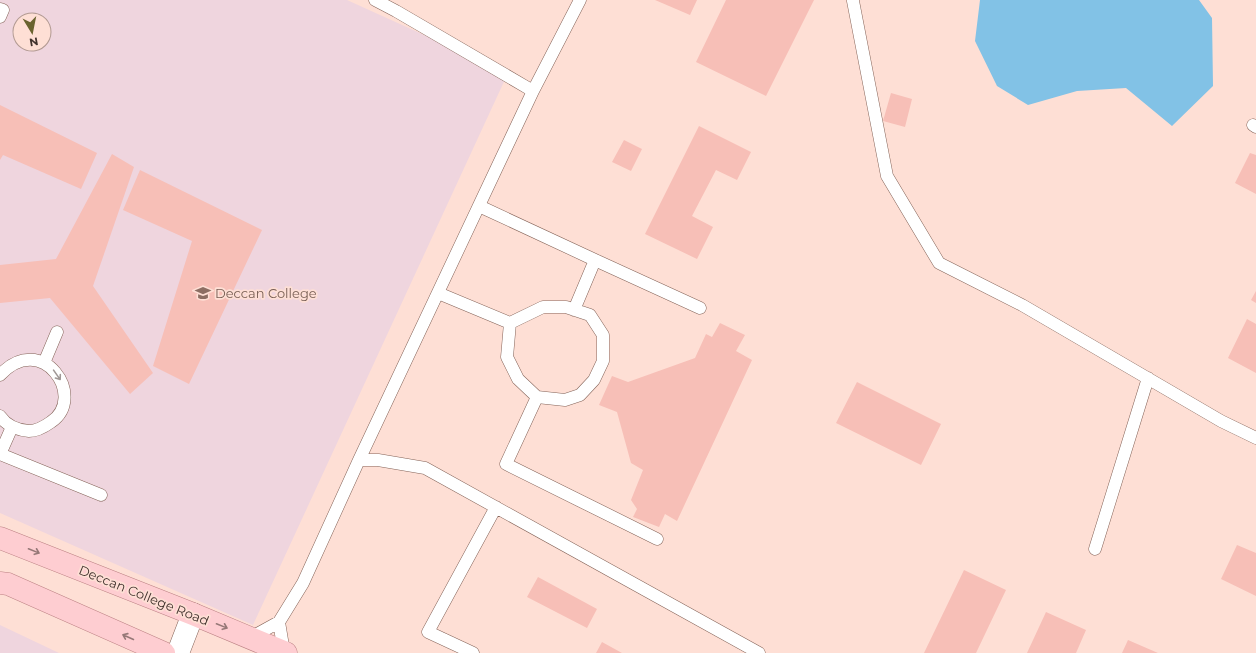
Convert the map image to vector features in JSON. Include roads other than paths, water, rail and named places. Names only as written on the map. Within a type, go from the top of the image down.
[{"type":"main road","name":"Deccan College Road","points":[[0,538],[193,614],[246,645],[285,653]]},
{"type":"main road","points":[[3,582],[164,653]]},
{"type":"street","points":[[178,653],[193,614]]},
{"type":"lane","points":[[375,0],[399,5],[533,91]]},
{"type":"lane","points":[[246,645],[279,622],[304,583],[359,460],[533,91],[580,0]]},
{"type":"lane","points":[[853,1],[887,176],[939,263],[1022,305],[1221,421],[1256,438]]},
{"type":"lane","points":[[0,9],[3,10],[0,16]]},
{"type":"lane","points":[[479,206],[700,308]]},
{"type":"lane","points":[[574,310],[595,260]]},
{"type":"lane","points":[[438,293],[510,324]]},
{"type":"lane","points":[[543,307],[566,307],[590,315],[603,335],[603,361],[594,380],[580,395],[565,400],[537,397],[518,379],[507,357],[510,324],[543,307]]},
{"type":"lane","points":[[44,363],[57,332]]},
{"type":"lane","points":[[0,375],[8,366],[20,361],[32,360],[44,363],[53,369],[60,378],[64,389],[64,400],[61,411],[54,420],[45,427],[34,431],[23,430],[12,427],[0,416]]},
{"type":"lane","points":[[1095,549],[1148,378]]},
{"type":"lane","points":[[537,397],[506,464],[657,539]]},
{"type":"lane","points":[[12,427],[0,454],[101,495]]},
{"type":"lane","points":[[359,460],[378,460],[425,468],[759,653]]},
{"type":"lane","points":[[473,653],[428,632],[496,507]]},
{"type":"lane","points":[[279,622],[285,653]]},
{"type":"water","points":[[980,0],[1199,0],[1212,18],[1213,86],[1172,126],[1126,88],[1077,91],[1028,105],[997,86],[975,41]]},
{"type":"place","name":"Deccan College","points":[[203,293]]}]
